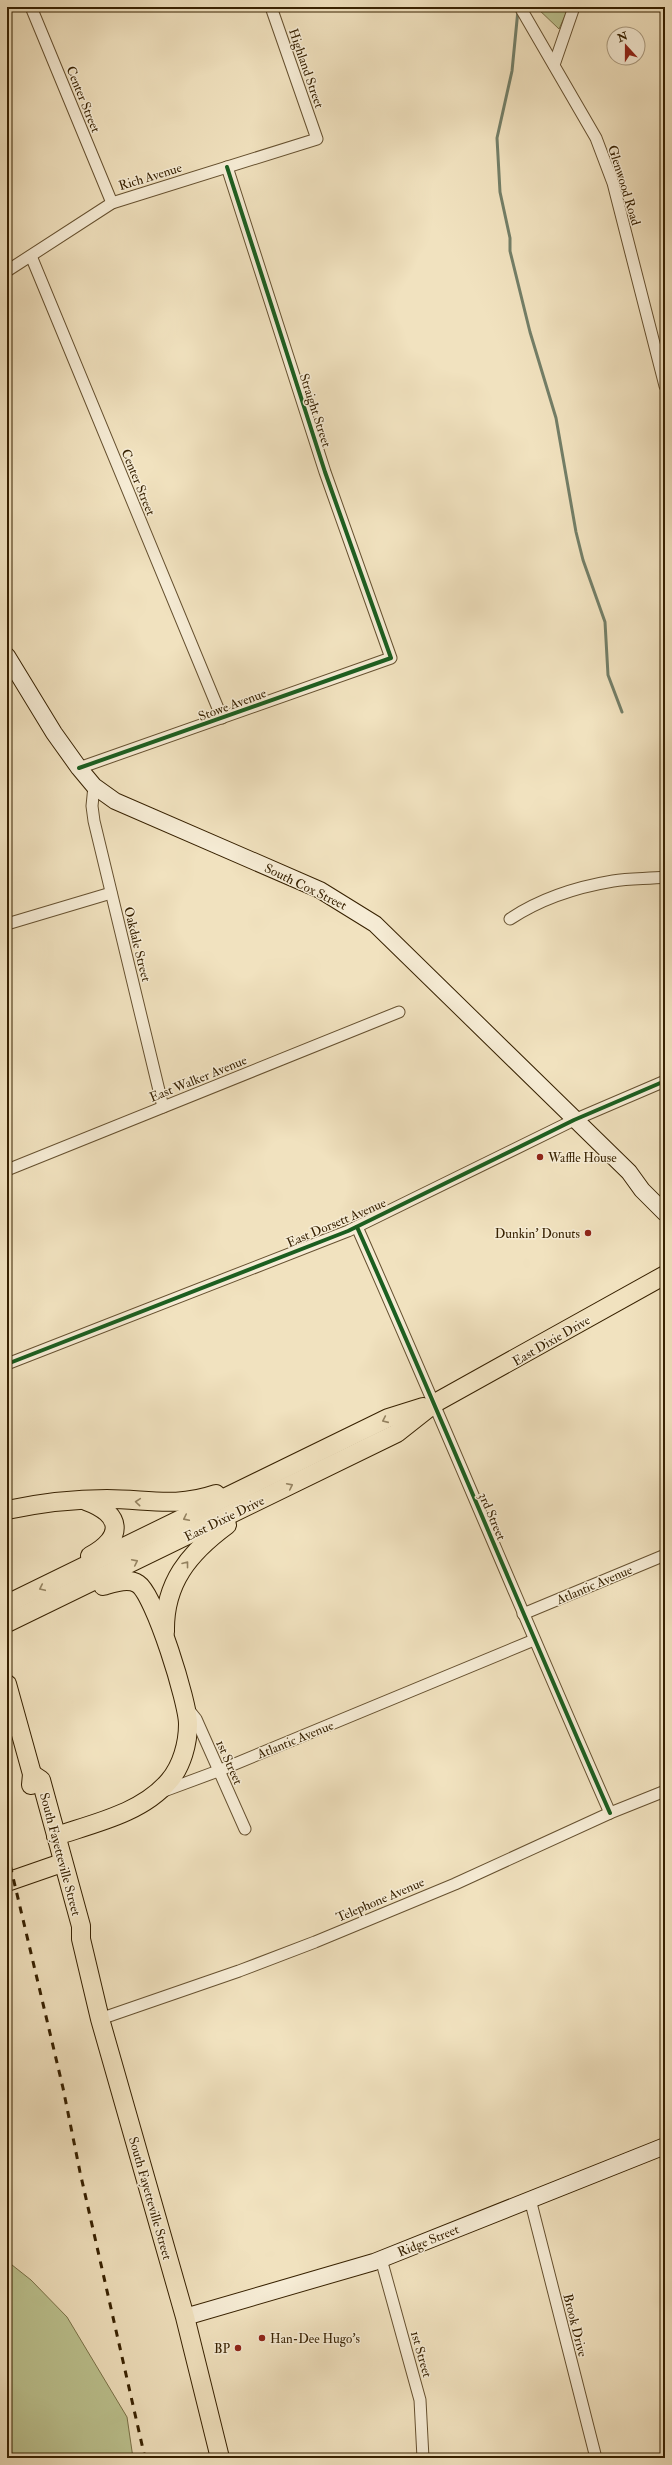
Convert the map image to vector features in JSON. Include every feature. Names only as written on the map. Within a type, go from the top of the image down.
[{"type":"main road","name":"South Cox Street","points":[[7,656],[54,733],[94,786],[115,801],[320,890],[371,921],[431,977],[574,1120],[629,1172],[642,1190],[665,1213]]},
{"type":"main road","name":"East Dixie Drive","points":[[13,1611],[62,1597],[262,1500],[397,1432],[435,1403],[665,1275]]},
{"type":"main road","name":"East Dixie Drive","points":[[13,1611],[67,1576],[388,1418],[435,1403]]},
{"type":"main road","points":[[7,1510],[45,1503],[84,1500],[171,1503],[194,1501],[224,1491],[246,1489]]},
{"type":"main road","points":[[67,1576],[85,1558],[107,1544],[114,1534],[115,1525],[111,1516],[105,1510],[84,1500]]},
{"type":"main road","points":[[166,1640],[167,1608],[176,1576],[196,1551],[262,1500]]},
{"type":"main road","points":[[62,1597],[121,1581],[137,1583],[146,1592],[166,1640],[187,1709],[186,1742],[183,1756],[170,1780],[157,1793]]},
{"type":"main road","name":"South Fayetteville Street","points":[[7,1684],[32,1774],[31,1784],[46,1838],[56,1865],[72,1928],[81,1939]]},
{"type":"main road","name":"South Fayetteville Street","points":[[32,1774],[41,1780],[81,1926],[81,1939],[100,2019],[185,2317],[220,2458]]},
{"type":"main road","name":"Atlantic Avenue","points":[[56,1836],[118,1815],[157,1793]]},
{"type":"main road","points":[[7,1882],[56,1865]]},
{"type":"main road","name":"Ridge Street","points":[[185,2317],[380,2259],[665,2146]]},
{"type":"street","name":"Center Street","points":[[31,7],[112,203]]},
{"type":"street","name":"Highland Street","points":[[271,7],[317,139]]},
{"type":"street","name":"Glenwood Road","points":[[520,7],[596,138],[606,163],[665,386]]},
{"type":"street","points":[[554,65],[574,7]]},
{"type":"street","name":"Rich Avenue","points":[[7,271],[112,203],[317,139]]},
{"type":"street","name":"Straight Street","points":[[227,167],[325,472],[391,658]]},
{"type":"street","name":"Center Street","points":[[31,256],[222,718]]},
{"type":"street","name":"Stowe Avenue","points":[[79,768],[391,658]]},
{"type":"street","name":"Oakdale Street","points":[[94,786],[92,806],[94,821],[163,1107]]},
{"type":"street","points":[[510,918],[551,898],[584,887],[614,881],[665,878]]},
{"type":"street","points":[[7,924],[111,893]]},
{"type":"street","name":"East Walker Avenue","points":[[7,1170],[399,1012]]},
{"type":"street","name":"East Dorsett Avenue","points":[[7,1364],[357,1227],[574,1120],[665,1081]]},
{"type":"street","name":"3rd Street","points":[[357,1227],[435,1403],[534,1640],[610,1813]]},
{"type":"street","name":"Atlantic Avenue","points":[[523,1614],[665,1554]]},
{"type":"street","name":"Atlantic Avenue","points":[[157,1793],[218,1771],[534,1640]]},
{"type":"street","name":"1st Street","points":[[187,1709],[196,1719],[245,1829]]},
{"type":"street","name":"Telephone Avenue","points":[[100,2019],[240,1971],[315,1942],[455,1884],[610,1813],[665,1791]]},
{"type":"street","name":"Brook Drive","points":[[530,2199],[596,2458]]},
{"type":"street","name":"1st Street","points":[[380,2259],[420,2400],[423,2458]]},
{"type":"green space","points":[[536,7],[569,7],[559,29]]},
{"type":"green space","points":[[7,2261],[31,2280],[67,2317],[127,2417],[133,2458],[7,2458]]},
{"type":"waterway","points":[[518,10],[512,71],[497,138],[500,192],[510,238],[510,251],[530,332],[556,418],[576,532],[583,560],[605,622],[608,675],[622,712]]},
{"type":"railway","points":[[7,1852],[63,2088],[80,2172],[145,2458]]},
{"type":"cycle path","points":[[79,768],[391,658],[325,472],[227,167]]},
{"type":"cycle path","points":[[7,1364],[348,1231],[574,1120],[665,1081]]},
{"type":"cycle path","points":[[357,1227],[610,1813]]},
{"type":"place","name":"Waffle House","points":[[540,1157]]},
{"type":"place","name":"Dunkin' Donuts","points":[[588,1233]]},
{"type":"place","name":"Han-Dee Hugo's","points":[[262,2338]]},
{"type":"place","name":"BP","points":[[238,2348]]}]
